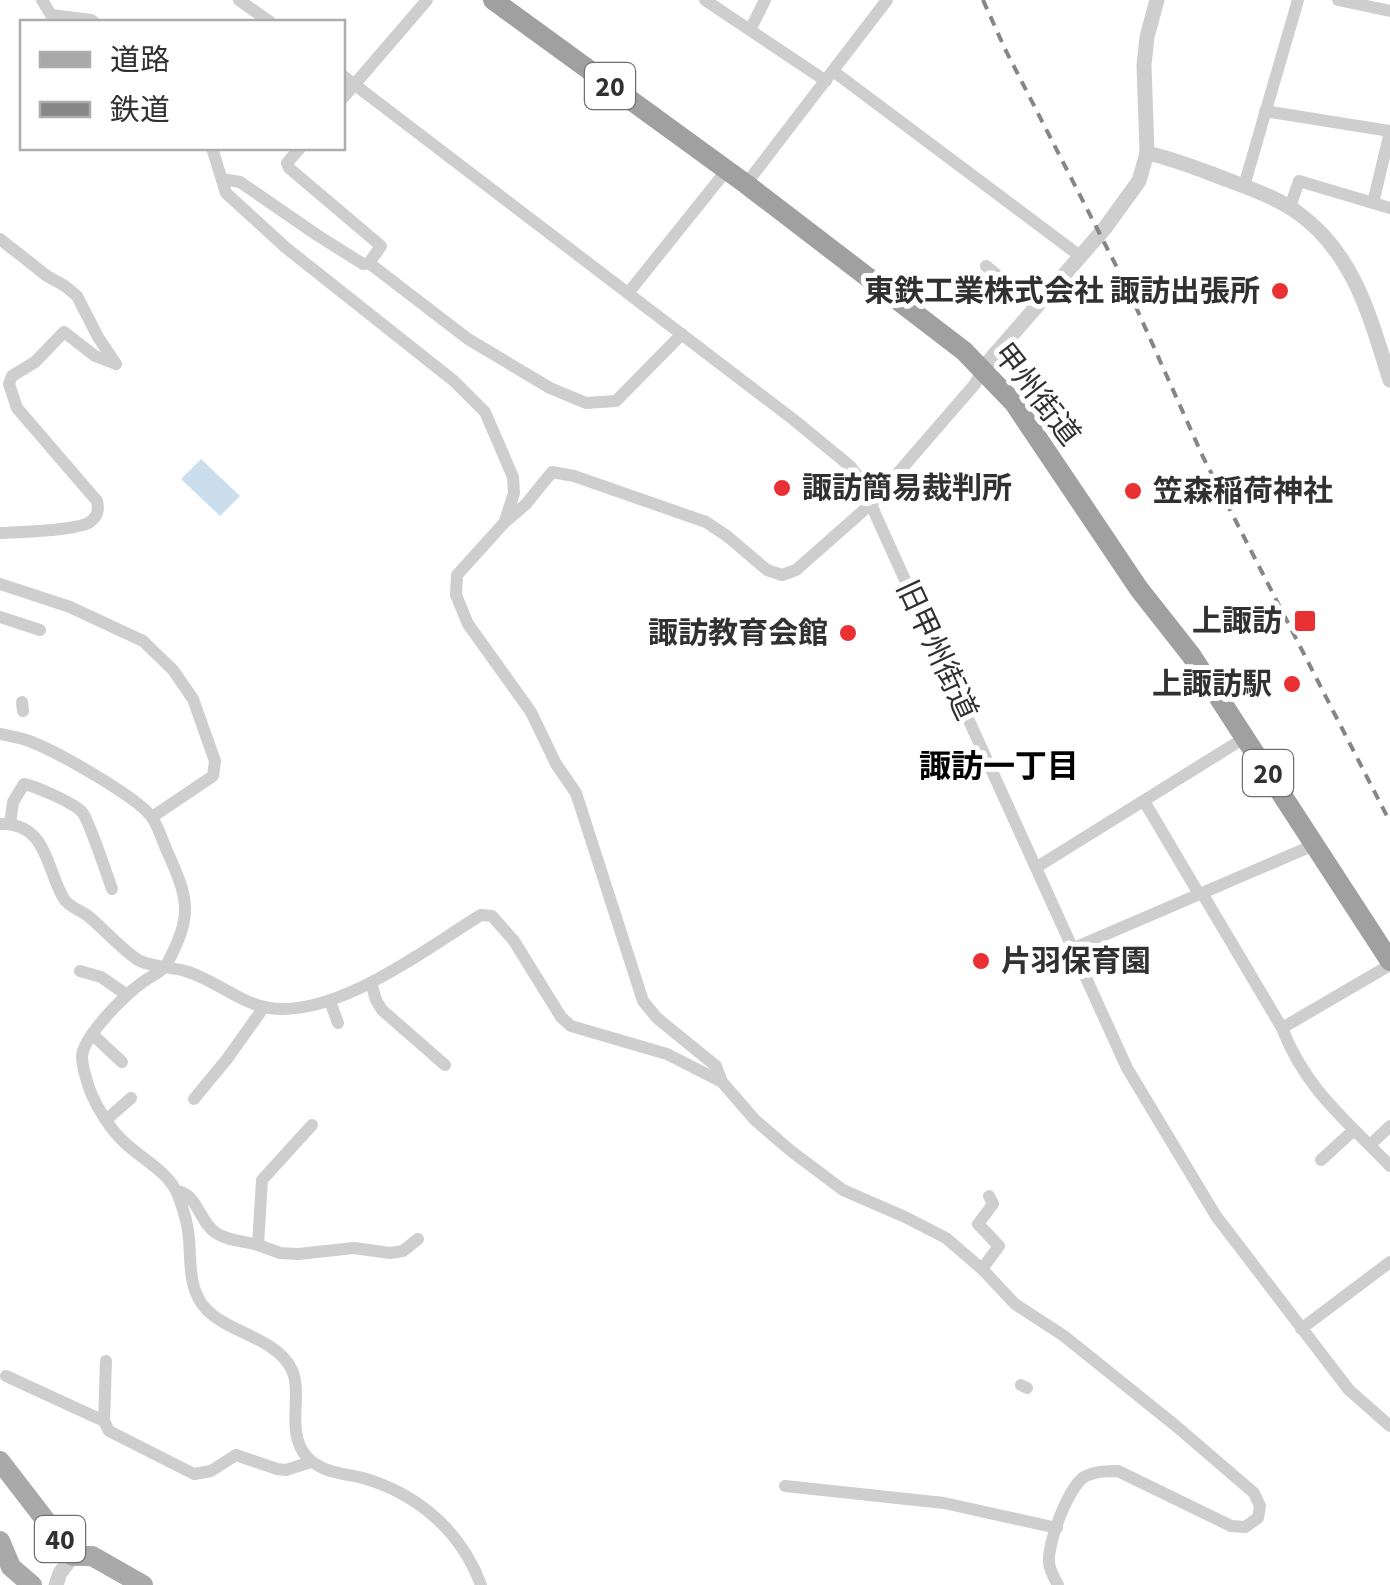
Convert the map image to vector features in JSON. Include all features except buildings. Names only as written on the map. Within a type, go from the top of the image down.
[{"type":"highway","name":"甲州街道","points":[[493,0],[746,184],[983,368],[1014,403],[1139,590],[1191,655],[1390,963]]},
{"type":"main road","name":"40","points":[[0,1461],[73,1556],[92,1556],[143,1585]]},
{"type":"main road","name":"40","points":[[0,1541],[11,1567],[32,1585]]},
{"type":"street","points":[[42,0],[51,15],[91,20]]},
{"type":"street","points":[[238,0],[267,20]]},
{"type":"street","points":[[345,96],[428,0]]},
{"type":"street","points":[[705,0],[830,76],[1080,256]]},
{"type":"street","points":[[750,30],[766,0]]},
{"type":"street","points":[[1058,1585],[1049,1564],[1050,1550],[1072,1490],[1082,1477],[1118,1471],[1231,1526],[1245,1528],[1258,1518],[1260,1506],[1254,1493],[1176,1426],[1064,1336],[1014,1304],[946,1238],[843,1190],[791,1151],[755,1120],[722,1082],[716,1066],[657,1018],[643,1001],[576,793],[556,764],[531,712],[468,624],[456,594],[457,576],[552,472],[706,522],[766,570],[782,575],[796,570],[872,504],[975,384],[983,368],[1034,306],[1105,228],[1139,180],[1147,153],[1144,65],[1157,0]]},
{"type":"street","points":[[1244,186],[1298,0]]},
{"type":"street","points":[[1338,0],[1390,11]]},
{"type":"street","points":[[746,184],[885,1]]},
{"type":"street","points":[[853,44],[866,55]]},
{"type":"street","name":"旧甲州街道","points":[[345,78],[794,420],[850,466],[864,483],[1116,1047],[1216,1216],[1349,1390],[1390,1426]]},
{"type":"street","points":[[1265,111],[1390,132],[1373,203]]},
{"type":"street","points":[[213,150],[226,192],[285,247],[454,381],[484,412],[513,477],[514,493],[504,523]]},
{"type":"street","points":[[298,150],[287,163],[288,168],[381,246],[368,263]]},
{"type":"street","points":[[1147,153],[1244,186],[1290,207],[1324,235],[1350,270],[1365,301],[1390,380]]},
{"type":"street","points":[[629,292],[726,171]]},
{"type":"street","points":[[222,179],[240,182],[317,235],[368,263],[468,339],[550,388],[586,403],[616,401],[682,334]]},
{"type":"street","points":[[1290,207],[1298,181],[1390,208]]},
{"type":"street","points":[[0,239],[77,296],[116,364],[95,356],[64,332],[35,362],[12,376],[8,384],[16,408],[99,508],[94,520],[81,526],[0,534]]},
{"type":"street","points":[[986,266],[1034,306]]},
{"type":"street","points":[[0,584],[70,608],[143,641],[173,670],[193,699],[215,761],[213,776],[152,817]]},
{"type":"street","points":[[0,617],[40,630]]},
{"type":"street","points":[[0,734],[52,752],[121,792],[152,817],[184,888],[186,913]]},
{"type":"street","points":[[1037,867],[1246,737]]},
{"type":"street","points":[[112,888],[83,813],[30,784],[24,784],[6,799],[5,824],[35,837],[65,903],[86,914],[140,960],[188,971],[264,1007],[290,1010],[330,1001],[372,982],[482,915],[492,916],[514,941],[571,1026],[667,1054],[722,1082]]},
{"type":"street","points":[[1144,801],[1315,1089],[1390,1166]]},
{"type":"street","points":[[1074,948],[1314,845]]},
{"type":"street","points":[[198,896],[186,913],[166,967],[128,995],[92,1034],[82,1054],[92,1096],[121,1140],[159,1170],[177,1191],[189,1235],[189,1268],[205,1309],[262,1342],[291,1368],[300,1449],[323,1469],[366,1479],[426,1509],[454,1535],[481,1585]]},
{"type":"street","points":[[1282,1028],[1390,963]]},
{"type":"street","points":[[80,971],[101,977],[128,995]]},
{"type":"street","points":[[372,982],[382,1010],[444,1066]]},
{"type":"street","points":[[330,1001],[338,1023]]},
{"type":"street","points":[[194,1099],[264,1007]]},
{"type":"street","points":[[92,1034],[122,1062]]},
{"type":"street","points":[[106,1120],[131,1098]]},
{"type":"street","points":[[258,1245],[262,1180],[312,1125]]},
{"type":"street","points":[[1370,1145],[1390,1126]]},
{"type":"street","points":[[1321,1160],[1354,1130]]},
{"type":"street","points":[[177,1191],[191,1197],[214,1232],[280,1253],[354,1248],[390,1253],[403,1251],[418,1239]]},
{"type":"street","points":[[982,1269],[999,1246],[978,1224],[993,1204],[989,1196]]},
{"type":"street","points":[[1301,1329],[1390,1262]]},
{"type":"street","points":[[106,1361],[104,1421],[109,1431],[194,1474],[212,1472],[236,1455],[286,1470],[311,1462]]},
{"type":"street","points":[[6,1376],[104,1421]]},
{"type":"street","points":[[784,1486],[944,1503],[1057,1528]]},
{"type":"street","points":[[56,1585],[73,1556]]},
{"type":"water","points":[[201,459],[240,496],[220,516],[181,479]]},
{"type":"railway","points":[[983,0],[1127,287],[1203,457],[1390,822]]},
{"type":"place","name":"東鉄工業株式会社 諏訪出張所","points":[[1280,291]]},
{"type":"place","name":"諏訪簡易裁判所","points":[[782,488]]},
{"type":"place","name":"笠森稲荷神社","points":[[1133,491]]},
{"type":"place","name":"上諏訪","points":[[1305,621]]},
{"type":"place","name":"諏訪教育会館","points":[[848,633]]},
{"type":"place","name":"上諏訪駅","points":[[1292,684]]},
{"type":"place","name":"片羽保育園","points":[[981,961]]},
{"type":"district","name":"諏訪一丁目","points":[[999,766]]}]
